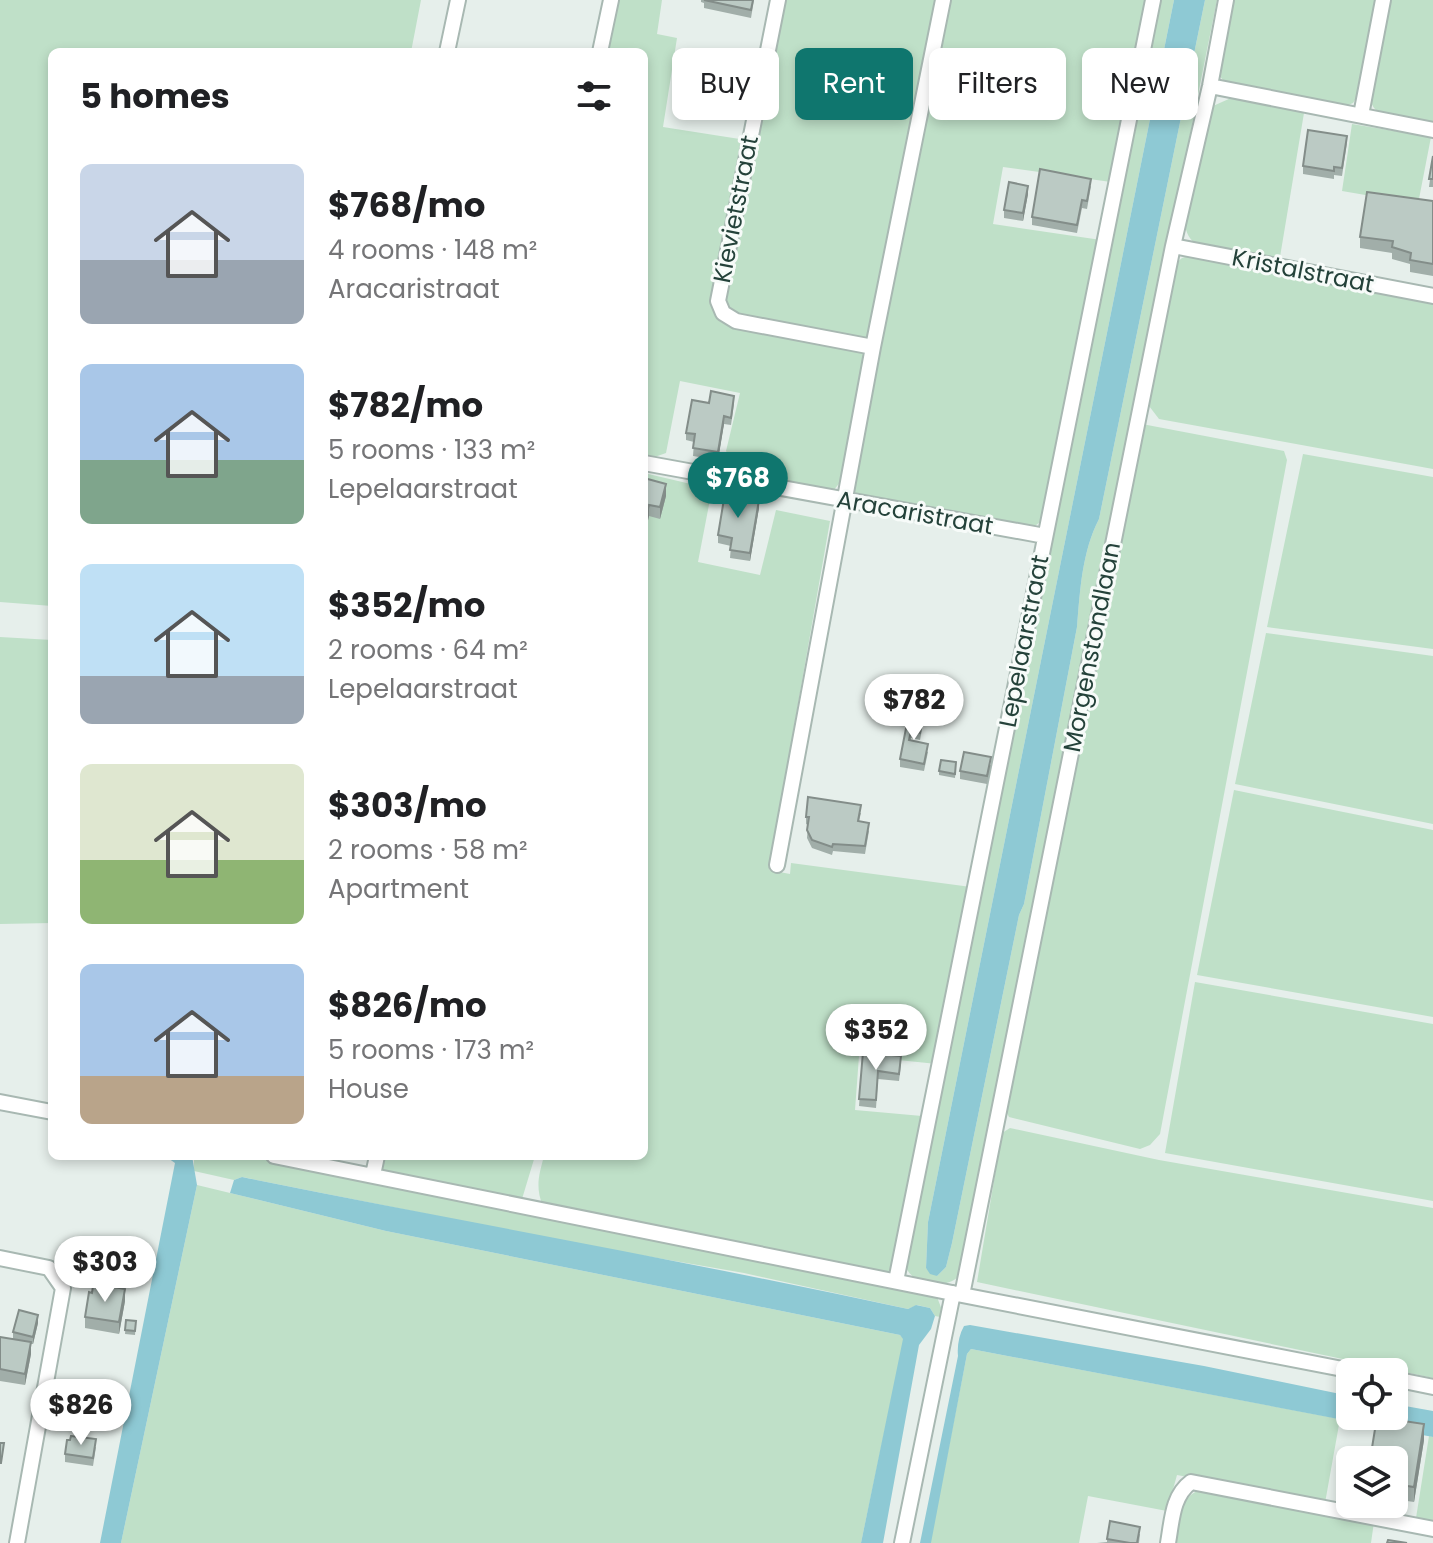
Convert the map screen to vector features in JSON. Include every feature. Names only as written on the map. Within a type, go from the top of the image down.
[{"type":"street","points":[[448,48],[458,0]]},
{"type":"street","points":[[601,48],[611,0]]},
{"type":"street","name":"Kievietstraat","points":[[778,0],[718,301],[723,313],[736,321],[873,347]]},
{"type":"street","points":[[777,865],[873,347],[943,0]]},
{"type":"street","name":"Lepelaarstraat","points":[[896,1281],[1153,0]]},
{"type":"street","name":"Morgenstondlaan","points":[[902,1543],[958,1294],[1226,0]]},
{"type":"street","points":[[1361,115],[1383,0]]},
{"type":"street","points":[[1210,86],[1433,130]]},
{"type":"street","name":"Kristalstraat","points":[[1173,246],[1433,296]]},
{"type":"street","name":"Aracaristraat","points":[[648,464],[1045,536]]},
{"type":"street","points":[[0,1102],[48,1111]]},
{"type":"street","points":[[295,1160],[1336,1368]]},
{"type":"street","points":[[373,1175],[376,1160]]},
{"type":"street","points":[[0,1258],[49,1268],[63,1288],[17,1543]]},
{"type":"street","points":[[1408,1382],[1433,1387]]},
{"type":"street","points":[[1168,1543],[1174,1507],[1182,1489],[1191,1482],[1433,1529]]},
{"type":"green space","points":[[0,0],[421,0],[412,48],[48,48],[48,606],[0,602]]},
{"type":"green space","points":[[614,0],[662,0],[657,34],[677,38],[675,48],[672,48],[672,70],[663,127],[746,140],[712,303],[721,322],[868,351],[842,480],[833,491],[738,472],[726,451],[740,393],[680,381],[666,453],[648,459],[648,48],[605,48]]},
{"type":"green space","points":[[784,0],[939,0],[868,343],[738,318],[727,309],[724,301],[760,120],[779,120],[779,48],[774,48]]},
{"type":"green space","points":[[949,0],[1149,0],[1139,48],[1082,48],[1082,120],[1124,120],[1111,182],[1003,167],[993,224],[1101,240],[1045,512],[1040,522],[1031,529],[864,498],[855,493],[852,483],[929,100],[929,120],[1066,120],[1066,48],[939,48]]},
{"type":"green space","points":[[1158,0],[1174,0],[1164,48],[1148,48]]},
{"type":"green space","points":[[1205,0],[1217,0],[1198,95],[1198,48],[1195,48]]},
{"type":"green space","points":[[1232,0],[1376,0],[1357,97],[1353,103],[1346,106],[1227,85],[1218,74]]},
{"type":"green space","points":[[1388,0],[1433,0],[1433,125],[1382,114],[1375,109],[1370,98]]},
{"type":"green space","points":[[1231,98],[1304,113],[1279,263],[1202,248],[1190,239],[1186,229],[1209,117],[1213,106]]},
{"type":"green space","points":[[1134,120],[1150,120],[928,1222],[926,1268],[937,1276],[946,1267],[952,1243],[1019,915],[1024,904],[1077,627],[1085,558],[1099,519],[1180,120],[1193,120],[979,1190],[958,1277],[946,1283],[930,1283],[915,1278],[906,1267]]},
{"type":"green space","points":[[1352,124],[1431,137],[1418,204],[1342,191]]},
{"type":"green space","points":[[1192,255],[1433,302],[1433,469],[1159,419],[1146,402],[1175,264]]},
{"type":"green space","points":[[1142,424],[1284,451],[1287,460],[1160,1134],[1150,1145],[1140,1149],[1009,1117],[1005,1109]]},
{"type":"green space","points":[[1303,454],[1433,477],[1433,649],[1267,627]]},
{"type":"green space","points":[[648,474],[712,489],[698,562],[760,575],[776,510],[830,521],[769,870],[790,874],[791,863],[971,887],[937,1064],[859,1056],[855,1110],[922,1116],[894,1270],[885,1273],[543,1206],[539,1181],[543,1160],[648,1160]]},
{"type":"green space","points":[[1266,633],[1433,656],[1433,824],[1235,784]]},
{"type":"green space","points":[[0,637],[48,640],[48,923],[0,924]]},
{"type":"green space","points":[[1234,790],[1433,830],[1433,1017],[1197,975]]},
{"type":"green space","points":[[1195,982],[1433,1024],[1433,1201],[1165,1153]]},
{"type":"green space","points":[[1010,1128],[1159,1160],[1433,1208],[1433,1378],[1408,1373],[1408,1358],[1338,1358],[977,1282],[1002,1133]]},
{"type":"green space","points":[[194,1160],[276,1160],[915,1291],[937,1297],[942,1310],[940,1317],[935,1316],[930,1308],[917,1305],[908,1309],[744,1273],[582,1245],[242,1177],[234,1180],[194,1171]]},
{"type":"green space","points":[[379,1160],[534,1160],[522,1199],[377,1170]]},
{"type":"green space","points":[[197,1185],[386,1231],[900,1335],[904,1339],[861,1543],[121,1543]]},
{"type":"green space","points":[[971,1349],[1336,1418],[1338,1430],[1325,1503],[1177,1475],[1167,1511],[1088,1496],[1079,1543],[930,1543],[967,1354]]},
{"type":"green space","points":[[1429,1436],[1433,1437],[1433,1522],[1416,1518]]},
{"type":"green space","points":[[1202,1489],[1336,1515],[1336,1518],[1374,1522],[1371,1543],[1174,1543],[1183,1504]]},
{"type":"water","points":[[1174,0],[1205,0],[1195,48],[1164,48]]},
{"type":"water","points":[[1150,120],[1180,120],[1099,519],[1085,558],[1077,627],[1024,904],[1019,915],[952,1243],[946,1267],[937,1276],[930,1274],[926,1268],[928,1222]]},
{"type":"water","points":[[171,1160],[193,1160],[197,1185],[121,1543],[100,1543],[175,1163]]},
{"type":"water","points":[[242,1177],[908,1309],[916,1305],[930,1308],[935,1316],[931,1329],[919,1345],[883,1543],[861,1543],[903,1339],[900,1335],[386,1231],[230,1193],[234,1180]]},
{"type":"water","points":[[964,1326],[1204,1366],[1336,1393],[1336,1419],[971,1349],[967,1354],[931,1543],[920,1543]]},
{"type":"water","points":[[1408,1407],[1433,1411],[1433,1437],[1396,1430],[1408,1430]]},
{"type":"building","points":[[704,0],[753,0],[751,10]]},
{"type":"building","points":[[1308,130],[1347,136],[1342,168],[1334,167],[1334,171],[1303,166]]},
{"type":"building","points":[[1433,156],[1433,179],[1429,179]]},
{"type":"building","points":[[1040,169],[1091,179],[1087,201],[1082,200],[1077,225],[1032,217]]},
{"type":"building","points":[[1009,182],[1028,186],[1023,213],[1004,210]]},
{"type":"building","points":[[1367,192],[1433,201],[1433,264],[1410,260],[1411,253],[1392,247],[1393,241],[1360,237]]},
{"type":"building","points":[[711,391],[734,396],[731,418],[724,416],[718,452],[693,448],[695,434],[686,433],[692,400],[709,403]]},
{"type":"building","points":[[648,479],[666,484],[660,507],[649,505],[648,509]]},
{"type":"building","points":[[726,487],[743,490],[742,497],[759,500],[750,553],[730,550],[732,538],[718,535]]},
{"type":"building","points":[[909,713],[923,716],[920,733],[911,731],[909,740],[928,744],[924,764],[900,759]]},
{"type":"building","points":[[964,752],[991,757],[987,776],[960,771]]},
{"type":"building","points":[[941,760],[956,762],[955,774],[939,771]]},
{"type":"building","points":[[808,797],[861,805],[858,821],[869,823],[865,846],[833,844],[832,847],[812,840],[807,830]]},
{"type":"building","points":[[863,1052],[901,1056],[899,1074],[878,1071],[876,1100],[859,1099]]},
{"type":"building","points":[[93,1286],[125,1289],[119,1322],[85,1317]]},
{"type":"building","points":[[19,1310],[38,1315],[33,1337],[13,1332]]},
{"type":"building","points":[[126,1320],[136,1321],[135,1331],[125,1330]]},
{"type":"building","points":[[0,1337],[31,1342],[25,1374],[0,1369]]},
{"type":"building","points":[[1408,1422],[1424,1424],[1414,1487],[1408,1486],[1408,1446],[1372,1446],[1375,1430],[1408,1430]]},
{"type":"building","points":[[71,1436],[96,1439],[93,1458],[65,1454],[67,1440]]},
{"type":"building","points":[[0,1443],[4,1443],[1,1463],[0,1463]]},
{"type":"building","points":[[1110,1521],[1140,1527],[1137,1543],[1107,1539]]}]
